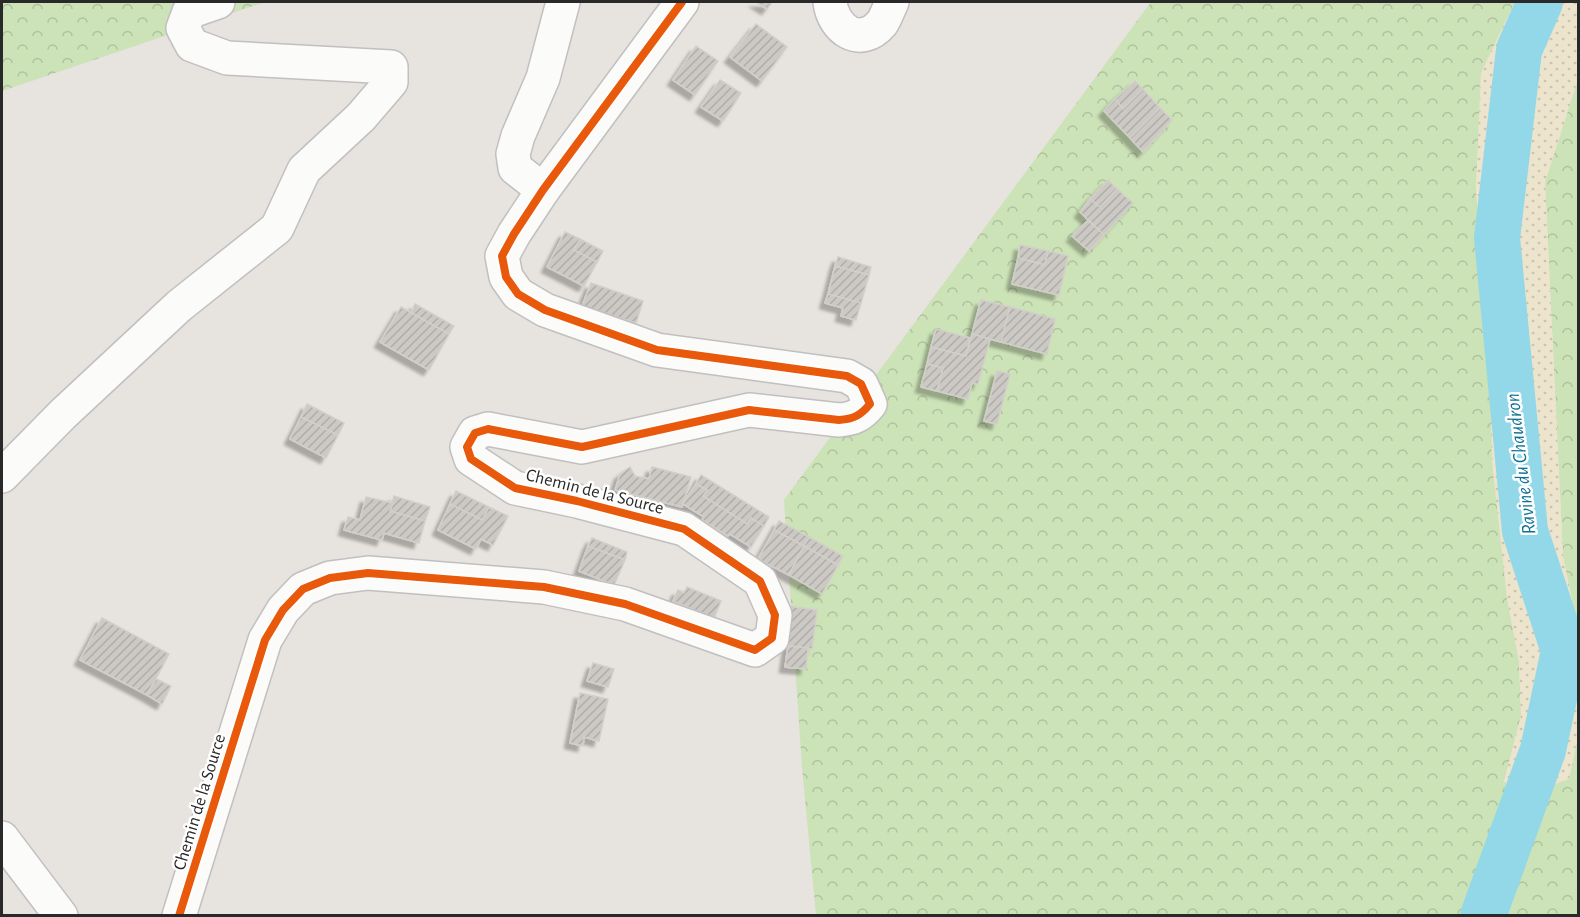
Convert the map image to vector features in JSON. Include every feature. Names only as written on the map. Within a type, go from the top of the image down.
[{"type":"street","points":[[2,476],[63,414],[179,306],[277,228],[304,170],[361,117],[391,82],[391,67],[227,58],[192,45],[183,28],[189,12],[218,2]]},
{"type":"street","points":[[543,190],[515,168],[513,154],[518,136],[543,78],[563,2]]},
{"type":"street","name":"Chemin de la Source","points":[[180,915],[265,640],[283,610],[303,589],[330,578],[368,573],[543,587],[625,604],[755,650],[772,638],[776,615],[760,581],[684,529],[577,501],[515,488],[471,459],[467,447],[475,433],[488,429],[582,447],[749,410],[839,420],[853,419],[870,404],[861,384],[847,376],[657,350],[545,309],[518,294],[506,277],[502,256],[514,234],[543,190],[682,2]]},
{"type":"street","points":[[830,2],[831,13],[841,28],[852,34],[869,34],[882,22],[892,2]]},
{"type":"street","points":[[2,838],[61,915]]},
{"type":"green space","points":[[2,2],[265,2],[2,91]]},
{"type":"green space","points":[[1151,2],[1515,2],[1481,73],[1476,191],[1488,315],[1507,598],[1519,661],[1521,716],[1504,781],[1569,779],[1578,736],[1578,915],[816,915],[802,767],[784,500]]},
{"type":"green space","points":[[1578,79],[1578,629],[1563,557],[1545,182]]},
{"type":"sand","points":[[1515,2],[1578,2],[1578,79],[1545,182],[1563,557],[1578,629],[1578,736],[1569,779],[1526,795],[1504,782],[1521,716],[1519,661],[1507,598],[1492,462],[1488,315],[1476,191],[1481,73]]},
{"type":"building","points":[[756,2],[772,2],[767,9]]},
{"type":"building","points":[[756,24],[787,47],[762,81],[730,57]]},
{"type":"building","points":[[696,46],[718,61],[695,95],[673,80]]},
{"type":"building","points":[[720,80],[741,93],[723,121],[701,107]]},
{"type":"building","points":[[1135,81],[1143,89],[1123,109],[1115,99]]},
{"type":"building","points":[[1143,89],[1160,108],[1130,138],[1104,111],[1115,99],[1123,109]]},
{"type":"building","points":[[1160,108],[1172,120],[1143,152],[1130,138]]},
{"type":"building","points":[[1108,180],[1117,189],[1100,207],[1090,199]]},
{"type":"building","points":[[1117,189],[1133,203],[1104,235],[1080,212],[1090,199],[1100,207]]},
{"type":"building","points":[[1088,220],[1104,235],[1089,251],[1072,236]]},
{"type":"building","points":[[565,232],[580,239],[574,250],[597,262],[584,286],[547,267]]},
{"type":"building","points":[[580,239],[603,251],[597,262],[574,250]]},
{"type":"building","points":[[1020,245],[1048,251],[1045,265],[1018,258]]},
{"type":"building","points":[[1048,251],[1068,256],[1059,295],[1012,284],[1018,258],[1045,265]]},
{"type":"building","points":[[838,257],[871,267],[869,275],[835,266]]},
{"type":"building","points":[[835,266],[869,275],[861,303],[828,294]]},
{"type":"building","points":[[591,283],[643,301],[636,323],[582,306]]},
{"type":"building","points":[[828,294],[861,303],[856,320],[841,316],[843,308],[825,303]]},
{"type":"building","points":[[981,300],[1010,307],[1001,342],[972,334]]},
{"type":"building","points":[[415,304],[454,326],[449,334],[411,313]]},
{"type":"building","points":[[401,307],[449,334],[429,370],[380,342]]},
{"type":"building","points":[[1010,307],[1055,319],[1047,354],[1001,342]]},
{"type":"building","points":[[936,329],[970,338],[966,356],[931,347]]},
{"type":"building","points":[[972,334],[990,339],[978,384],[972,383],[968,399],[937,391],[943,368],[927,364],[931,347],[966,356]]},
{"type":"building","points":[[927,364],[943,368],[937,391],[921,387]]},
{"type":"building","points":[[997,371],[1010,374],[997,424],[984,421]]},
{"type":"building","points":[[307,404],[344,423],[338,435],[301,417]]},
{"type":"building","points":[[301,417],[338,435],[326,458],[290,439]]},
{"type":"building","points":[[630,467],[635,476],[649,479],[652,467],[691,477],[682,507],[615,490],[620,474]]},
{"type":"building","points":[[701,475],[769,517],[764,526],[751,518],[747,524],[703,496],[707,490],[696,484]]},
{"type":"building","points":[[696,484],[707,490],[703,496],[747,524],[751,518],[764,526],[751,547],[702,520],[704,517],[683,504]]},
{"type":"building","points":[[456,491],[489,507],[482,520],[450,504]]},
{"type":"building","points":[[394,496],[430,507],[425,521],[390,511]]},
{"type":"building","points":[[366,497],[393,503],[390,511],[425,521],[419,543],[384,533],[382,540],[344,530],[348,517],[360,520]]},
{"type":"building","points":[[450,504],[482,520],[489,507],[508,516],[493,545],[481,539],[476,549],[438,530]]},
{"type":"building","points":[[779,521],[809,537],[804,546],[774,530]]},
{"type":"building","points":[[774,530],[804,546],[789,575],[758,559]]},
{"type":"building","points":[[809,537],[843,556],[838,565],[804,546]]},
{"type":"building","points":[[592,538],[627,552],[625,560],[588,546]]},
{"type":"building","points":[[588,546],[625,560],[614,585],[579,571]]},
{"type":"building","points":[[804,546],[838,565],[822,594],[789,575]]},
{"type":"building","points":[[687,587],[721,601],[714,618],[673,601],[678,590],[684,593]]},
{"type":"building","points":[[787,606],[817,610],[812,649],[785,645]]},
{"type":"building","points":[[102,618],[169,654],[147,695],[80,660]]},
{"type":"building","points":[[788,646],[808,648],[806,669],[785,667]]},
{"type":"building","points":[[593,663],[614,669],[608,687],[587,681]]},
{"type":"building","points":[[156,679],[171,686],[162,704],[147,695]]},
{"type":"building","points":[[580,693],[608,699],[599,741],[584,737],[583,746],[570,743]]},
{"type":"waterway","name":"Ravine du Chaudron","points":[[1483,916],[1543,750],[1564,651],[1525,531],[1497,238],[1519,50],[1540,2]]},
{"type":"cycle path","points":[[179,916],[265,640],[283,610],[303,589],[330,578],[368,573],[544,587],[625,604],[755,650],[772,638],[775,615],[760,581],[684,529],[577,501],[515,488],[471,459],[467,447],[475,433],[488,429],[582,447],[749,410],[839,420],[857,416],[870,404],[861,384],[847,376],[657,350],[545,310],[518,294],[506,277],[502,256],[514,234],[543,190],[682,2]]}]
